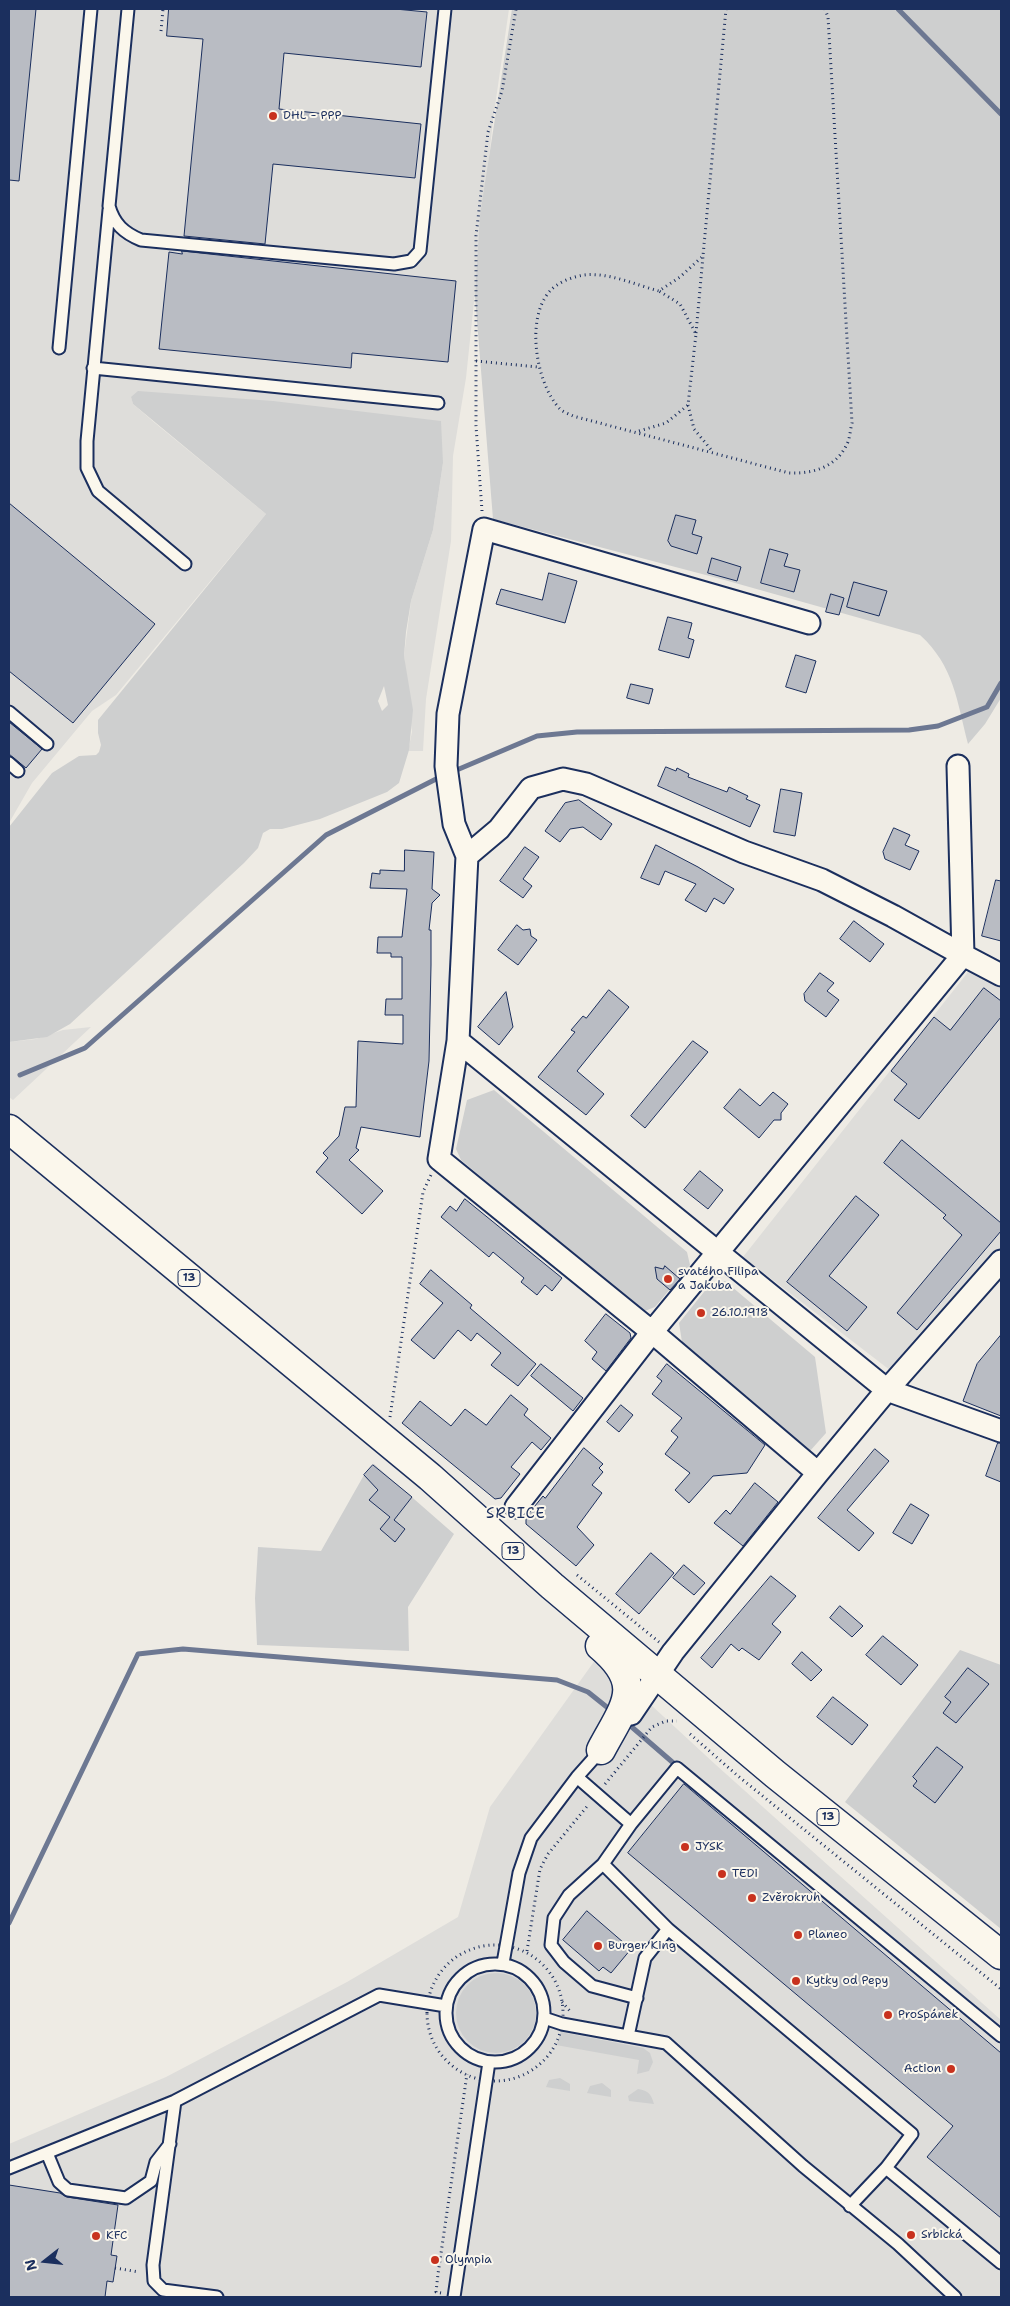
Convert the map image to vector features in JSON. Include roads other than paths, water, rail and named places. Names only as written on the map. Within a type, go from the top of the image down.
[{"type":"main road","name":"13","points":[[9,1129],[383,1439],[657,1675],[783,1780],[1001,1955]]},
{"type":"main road","points":[[485,1526],[529,1582],[568,1620],[616,1659],[624,1671],[628,1695],[623,1709],[601,1750]]},
{"type":"street","points":[[809,623],[484,529],[448,714],[446,766],[454,824],[467,856],[458,1042],[439,1159],[652,1332],[818,1473]]},
{"type":"street","points":[[516,1507],[652,1332],[963,955],[958,766]]},
{"type":"street","points":[[467,856],[499,829],[531,788],[563,779],[586,784],[744,852],[822,880],[893,916],[1001,976]]},
{"type":"street","points":[[458,1042],[716,1254],[887,1390],[1001,1431]]},
{"type":"street","points":[[625,1721],[672,1652],[818,1473],[887,1390],[1001,1261]]},
{"type":"lane","points":[[59,348],[91,9]]},
{"type":"lane","points":[[128,9],[87,440],[88,468],[98,491],[185,564]]},
{"type":"lane","points":[[109,206],[113,219],[122,229],[127,234],[141,240],[394,264],[411,262],[420,251],[445,9]]},
{"type":"lane","points":[[94,368],[438,403]]},
{"type":"lane","points":[[9,712],[47,744]]},
{"type":"lane","points":[[9,763],[18,771]]},
{"type":"lane","points":[[503,1964],[519,1873],[531,1838],[577,1777],[625,1721]]},
{"type":"lane","points":[[637,1998],[592,1986],[564,1962],[551,1945],[554,1918],[569,1895],[602,1864],[631,1824],[677,1768],[1001,2036]]},
{"type":"lane","points":[[577,1777],[631,1824]]},
{"type":"lane","points":[[602,1864],[668,1929],[912,2134],[886,2168],[850,2206]]},
{"type":"lane","points":[[628,2036],[645,1958],[668,1929]]},
{"type":"lane","points":[[485,1964],[503,1964],[528,1976],[538,1988],[544,2002],[544,2018],[541,2033],[532,2047],[512,2059],[489,2062],[474,2057],[460,2048],[451,2035],[446,2020],[446,2006],[451,1990],[460,1978],[471,1970],[485,1964]]},
{"type":"lane","points":[[9,2168],[175,2101],[379,1995],[446,2006]]},
{"type":"lane","points":[[544,2018],[562,2024],[666,2043],[850,2206],[898,2244],[955,2297]]},
{"type":"lane","points":[[454,2297],[489,2062]]},
{"type":"lane","points":[[175,2101],[153,2265],[154,2281],[163,2290],[217,2297]]},
{"type":"lane","points":[[47,2153],[59,2182],[68,2190],[126,2198],[151,2181],[156,2162],[170,2144]]},
{"type":"lane","points":[[886,2168],[1001,2263]]},
{"type":"waterway","points":[[898,9],[1001,114]]},
{"type":"waterway","points":[[452,772],[537,736],[577,732],[909,730],[938,726],[987,707],[1001,683]]},
{"type":"waterway","points":[[20,1075],[85,1048],[326,835],[442,776]]},
{"type":"waterway","points":[[9,1923],[138,1654],[183,1649],[557,1680],[588,1692],[613,1712]]},
{"type":"waterway","points":[[626,1722],[678,1767]]},
{"type":"place","name":"DHL - PPP","points":[[273,116]]},
{"type":"place","name":"svatého Filipa a Jakuba","points":[[668,1279]]},
{"type":"place","name":"26.10.1918","points":[[701,1313]]},
{"type":"place","name":"JYSK","points":[[685,1847]]},
{"type":"place","name":"TEDi","points":[[722,1874]]},
{"type":"place","name":"Zvěrokruh","points":[[752,1898]]},
{"type":"place","name":"Planeo","points":[[798,1935]]},
{"type":"place","name":"Burger King","points":[[598,1946]]},
{"type":"place","name":"Kytky od Pepy","points":[[796,1981]]},
{"type":"place","name":"ProSpánek","points":[[888,2015]]},
{"type":"place","name":"Action","points":[[951,2069]]},
{"type":"place","name":"Srbická","points":[[911,2235]]},
{"type":"place","name":"KFC","points":[[96,2236]]},
{"type":"place","name":"Olympia","points":[[435,2260]]},
{"type":"district","name":"SRBICE","points":[[516,1514]]}]
